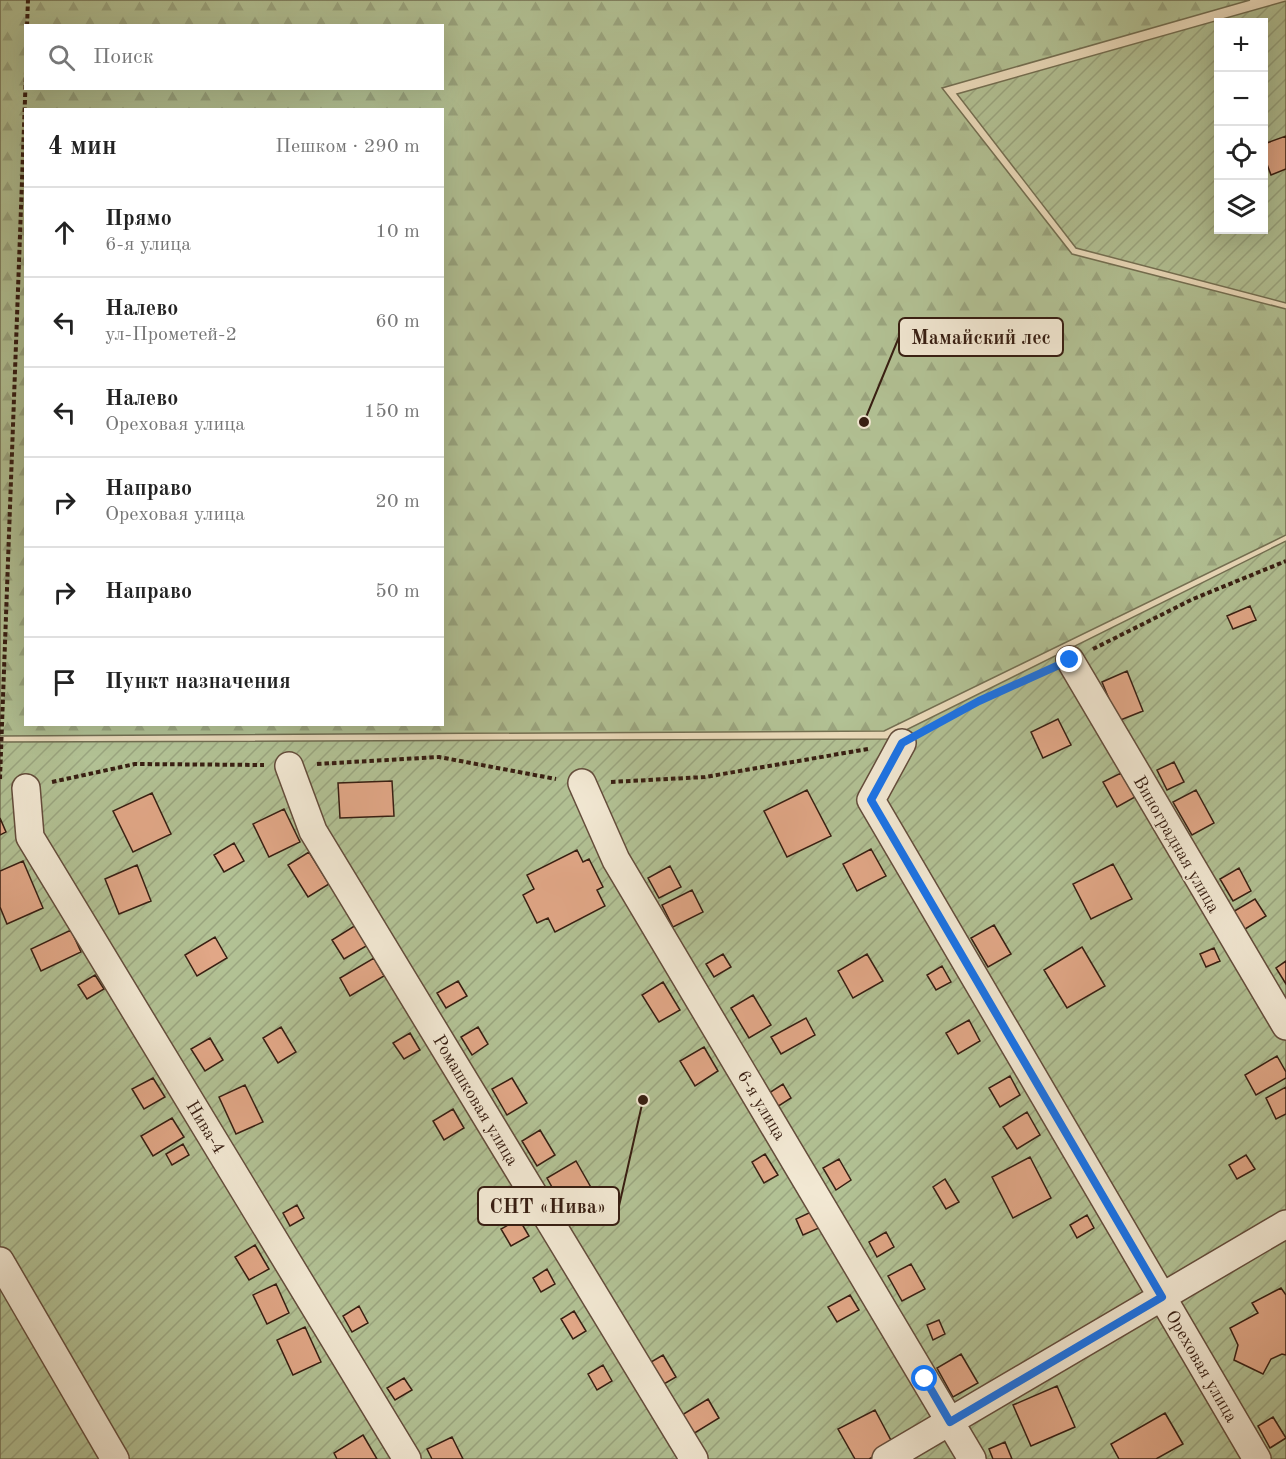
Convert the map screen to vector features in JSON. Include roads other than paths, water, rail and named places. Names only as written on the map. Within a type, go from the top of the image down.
[{"type":"street","name":"Виноградная улица","points":[[1070,660],[1286,1026]]},
{"type":"street","name":"Ореховая улица","points":[[902,743],[871,800],[1257,1459]]},
{"type":"street","name":"Ромашковая улица","points":[[289,766],[313,831],[694,1459]]},
{"type":"street","name":"6-я улица","points":[[582,783],[616,860],[972,1459]]},
{"type":"street","name":"Нива-4","points":[[9,784],[30,837],[407,1459]]},
{"type":"street","points":[[886,1459],[1286,1224]]},
{"type":"street","points":[[0,1261],[115,1459]]},
{"type":"place","name":"Мамайский лес","points":[[864,422]]},
{"type":"place","name":"СНТ «Нива»","points":[[643,1100]]}]
